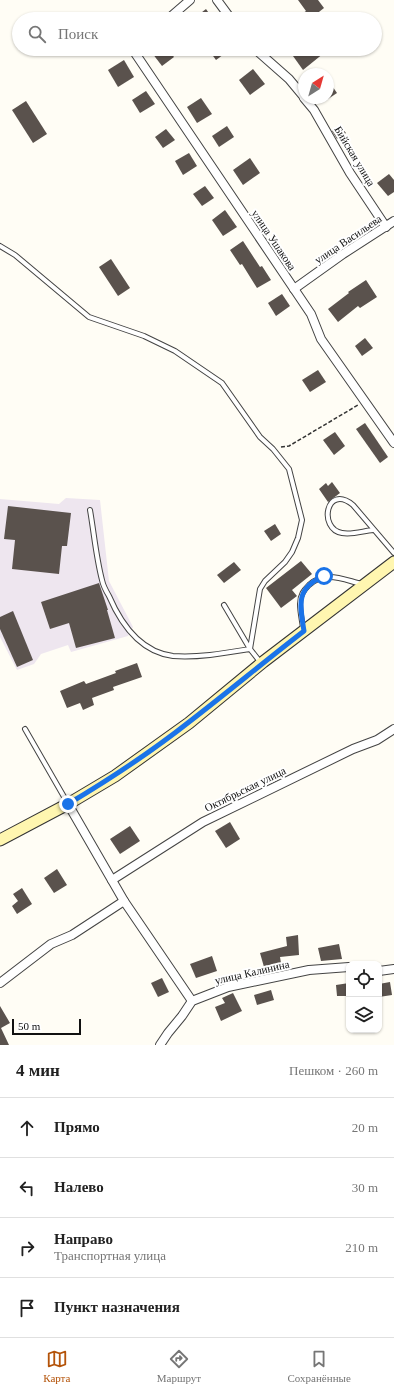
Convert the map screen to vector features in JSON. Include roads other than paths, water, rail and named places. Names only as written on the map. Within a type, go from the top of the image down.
[{"type":"main road","points":[[0,840],[68,804],[115,776],[189,723],[261,663],[394,562]]},
{"type":"street","points":[[176,12],[190,0]]},
{"type":"street","points":[[218,0],[226,12]]},
{"type":"street","name":"улица Ушакова","points":[[138,56],[311,314],[321,339],[394,442]]},
{"type":"street","name":"Бийская улица","points":[[263,56],[289,79],[298,90]]},
{"type":"street","name":"Бийская улица","points":[[309,104],[314,110],[350,173],[386,227]]},
{"type":"street","name":"улица Васильева","points":[[294,289],[343,254],[394,221]]},
{"type":"street","name":"Октябрьская улица","points":[[112,880],[203,822],[353,749],[377,740],[394,729]]},
{"type":"street","points":[[68,804],[124,902],[192,1001],[160,1045]]},
{"type":"street","points":[[0,983],[51,944],[72,935],[124,902]]},
{"type":"street","name":"улица Калинина","points":[[192,1001],[228,987],[309,970],[346,967]]},
{"type":"street","points":[[382,971],[394,969]]},
{"type":"lane","points":[[0,246],[15,255],[89,318],[144,336],[175,351],[222,383],[260,437],[273,449],[289,469],[302,520],[298,538],[292,552],[285,562],[265,581],[260,589],[250,649]]},
{"type":"lane","points":[[373,530],[340,533],[333,528],[328,521],[328,514],[332,502],[342,498],[347,500],[394,553]]},
{"type":"lane","points":[[90,510],[102,581],[116,611],[128,630],[140,641],[157,652],[174,656],[207,655],[250,649]]},
{"type":"lane","points":[[304,631],[300,603],[301,596],[304,589],[314,580],[324,576],[365,584]]},
{"type":"lane","points":[[224,605],[250,649],[261,663]]},
{"type":"lane","points":[[24,729],[68,804]]}]
